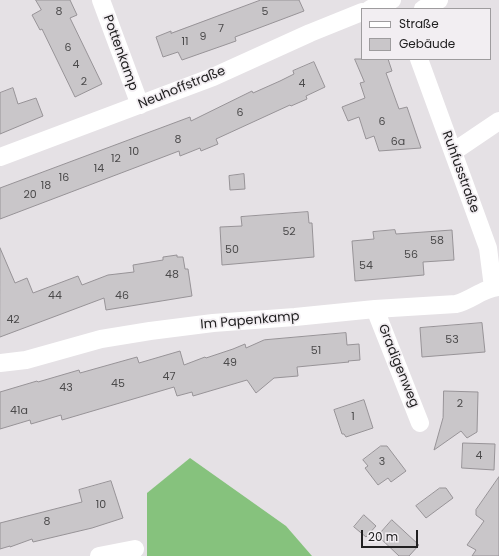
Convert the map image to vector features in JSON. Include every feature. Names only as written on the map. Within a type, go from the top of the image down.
[{"type":"street","name":"Pottenkamp","points":[[101,0],[140,105]]},
{"type":"street","points":[[372,8],[392,0]]},
{"type":"street","points":[[425,8],[439,0]]},
{"type":"street","name":"Neuhoffstraße","points":[[0,157],[213,77],[310,33],[361,12]]},
{"type":"street","name":"Ruhfusstraße","points":[[419,60],[488,248],[496,287]]},
{"type":"street","points":[[453,152],[499,121]]},
{"type":"street","name":"Im Papenkamp","points":[[0,363],[26,360],[101,338],[124,334],[213,323],[376,309],[456,304],[465,302],[486,289],[496,287]]},
{"type":"street","name":"Gradigenweg","points":[[376,309],[420,422]]},
{"type":"street","points":[[99,556],[135,549]]},
{"type":"green space","points":[[190,458],[286,526],[312,556],[147,556],[147,493]]},
{"type":"building","points":[[36,0],[70,0],[77,15],[70,18],[102,84],[75,97],[42,29],[40,30],[32,15],[41,10]]},
{"type":"building","points":[[261,0],[299,0],[304,11],[235,37],[236,41],[182,60],[178,52],[163,57],[156,37],[171,31],[171,33]]},
{"type":"building","points":[[355,59],[388,60],[392,71],[386,73],[399,109],[407,107],[421,148],[379,151],[374,136],[366,139],[359,117],[348,121],[342,107],[365,98],[360,83],[364,82]]},
{"type":"building","points":[[314,62],[325,87],[306,96],[307,99],[291,106],[290,105],[216,139],[218,144],[201,151],[200,148],[180,156],[179,151],[0,219],[0,188],[190,117],[191,121],[252,91],[253,93],[280,81],[294,74],[293,71]]},
{"type":"building","points":[[13,88],[18,104],[36,98],[43,116],[0,134],[0,93]]},
{"type":"building","points":[[244,174],[245,189],[230,190],[229,176]]},
{"type":"building","points":[[308,212],[309,223],[312,223],[314,257],[222,265],[220,227],[242,226],[241,217]]},
{"type":"building","points":[[395,230],[396,234],[452,230],[454,260],[423,262],[424,275],[355,281],[352,241],[374,239],[373,232]]},
{"type":"building","points":[[0,248],[15,283],[27,278],[33,293],[78,276],[82,285],[108,275],[134,272],[133,265],[163,260],[163,257],[177,255],[177,257],[183,257],[185,269],[188,269],[192,296],[106,310],[104,298],[0,337]]},
{"type":"building","points":[[482,323],[485,352],[422,357],[420,328]]},
{"type":"building","points":[[346,333],[347,345],[359,344],[360,360],[297,367],[298,376],[274,378],[256,393],[247,380],[193,396],[192,392],[177,396],[174,387],[62,420],[61,415],[31,424],[30,420],[0,429],[0,392],[37,381],[38,382],[79,370],[80,373],[137,357],[139,363],[180,351],[184,365],[245,344],[246,348],[264,340]]},
{"type":"building","points":[[444,391],[478,392],[477,432],[467,438],[461,431],[434,450],[443,418]]},
{"type":"building","points":[[364,400],[373,428],[346,437],[342,434],[334,410]]},
{"type":"building","points":[[463,443],[495,444],[494,470],[462,468]]},
{"type":"building","points":[[381,446],[387,446],[406,471],[391,482],[388,478],[378,485],[365,468],[368,466],[363,460]]},
{"type":"building","points":[[499,477],[499,556],[472,556],[476,550],[467,545],[484,521],[476,515],[476,510]]},
{"type":"building","points":[[111,481],[123,518],[92,528],[33,542],[32,539],[0,549],[0,523],[82,502],[79,490]]},
{"type":"building","points":[[440,488],[446,488],[453,498],[426,518],[416,506]]},
{"type":"building","points":[[364,515],[376,526],[366,537],[354,527]]},
{"type":"building","points":[[392,520],[419,545],[409,556],[399,556],[378,536]]}]
